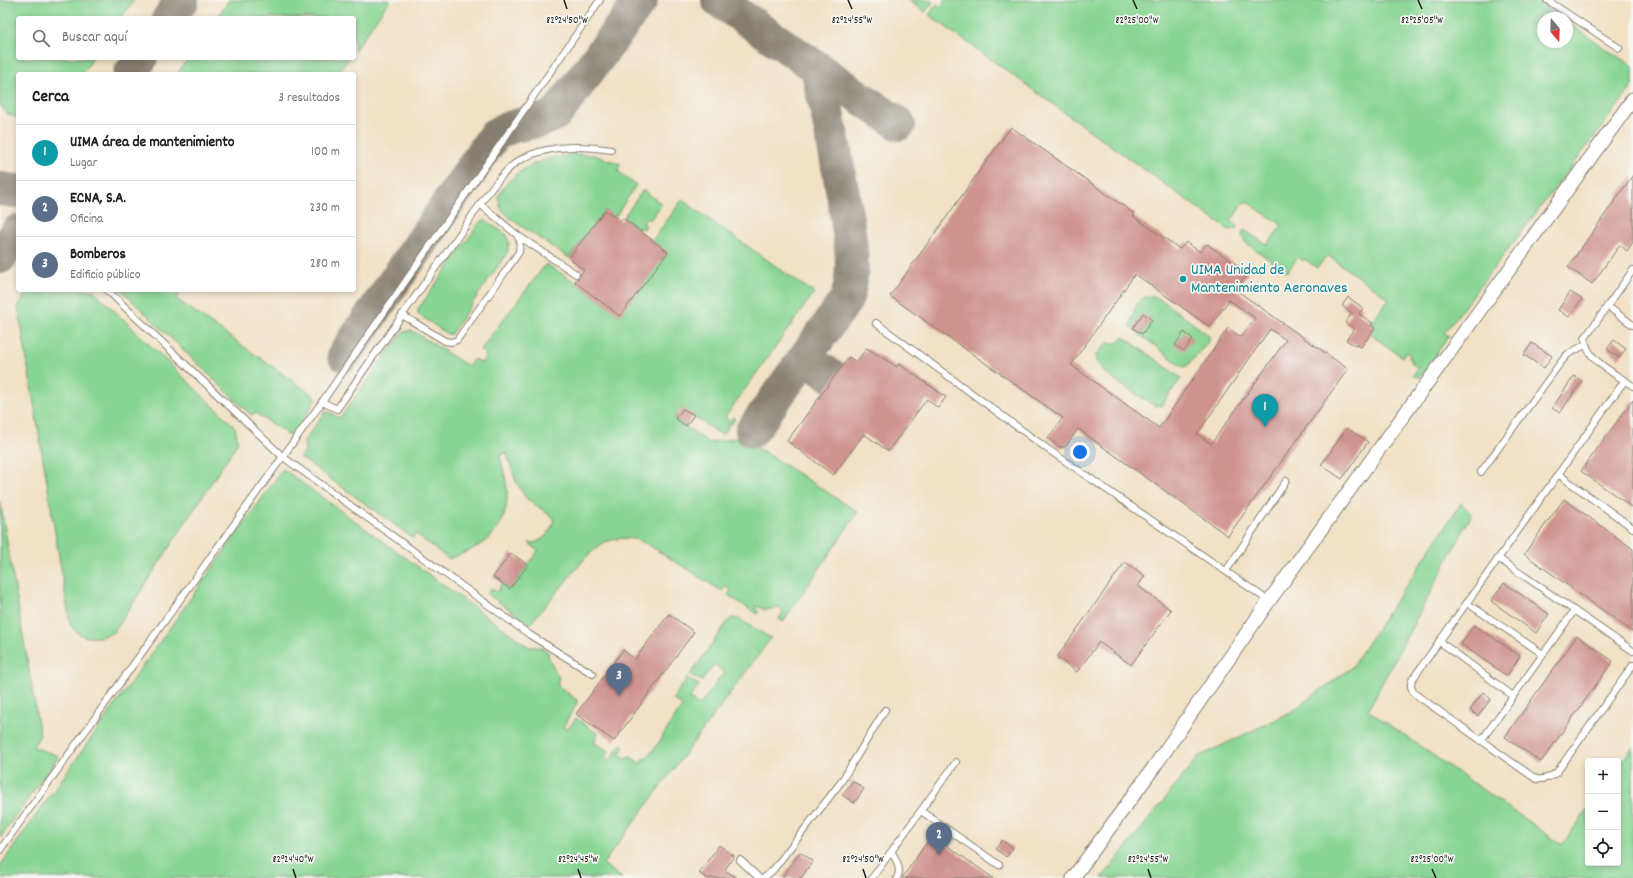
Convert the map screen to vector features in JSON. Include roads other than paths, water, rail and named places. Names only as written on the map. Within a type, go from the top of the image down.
[{"type":"street","points":[[1073,878],[1154,767],[1269,601],[1633,99]]},
{"type":"lane","points":[[0,850],[322,402],[600,0]]},
{"type":"lane","points":[[1547,0],[1619,48]]},
{"type":"lane","points":[[322,402],[337,409],[402,314],[506,169],[519,160],[534,153],[552,148],[590,146],[611,150]]},
{"type":"lane","points":[[480,204],[517,235],[576,274]]},
{"type":"lane","points":[[402,314],[445,341],[451,342],[457,340],[516,256],[521,245],[517,235]]},
{"type":"lane","points":[[516,256],[526,248],[535,247]]},
{"type":"lane","points":[[1633,270],[1585,338],[1585,345],[1593,358],[1633,386]]},
{"type":"lane","points":[[109,292],[283,457],[530,635],[594,674]]},
{"type":"lane","points":[[1607,306],[1633,325]]},
{"type":"lane","points":[[876,323],[1049,450],[1269,601]]},
{"type":"lane","points":[[1481,472],[1568,354],[1585,345]]},
{"type":"lane","points":[[1624,380],[1439,641],[1410,685],[1412,690],[1536,780],[1550,778],[1557,772],[1633,665]]},
{"type":"lane","points":[[1558,474],[1633,528]]},
{"type":"lane","points":[[1226,571],[1286,481]]},
{"type":"lane","points":[[1498,558],[1633,651]]},
{"type":"lane","points":[[1467,603],[1543,654]]},
{"type":"lane","points":[[1481,741],[1574,611]]},
{"type":"lane","points":[[1439,641],[1513,696]]},
{"type":"lane","points":[[764,878],[774,870],[841,782],[885,710]]},
{"type":"lane","points":[[872,878],[956,762]]},
{"type":"lane","points":[[921,811],[999,865]]},
{"type":"lane","points":[[892,852],[899,871],[896,878]]},
{"type":"lane","points":[[740,860],[759,878]]},
{"type":"place","name":"UIMA Unidad de Mantenimiento Aeronaves","points":[[1183,279]]},
{"type":"place","name":"UIMA área de mantenimiento","points":[[1265,427]]},
{"type":"place","name":"Bomberos","points":[[619,696]]},
{"type":"place","name":"ECNA, S.A.","points":[[939,855]]}]
